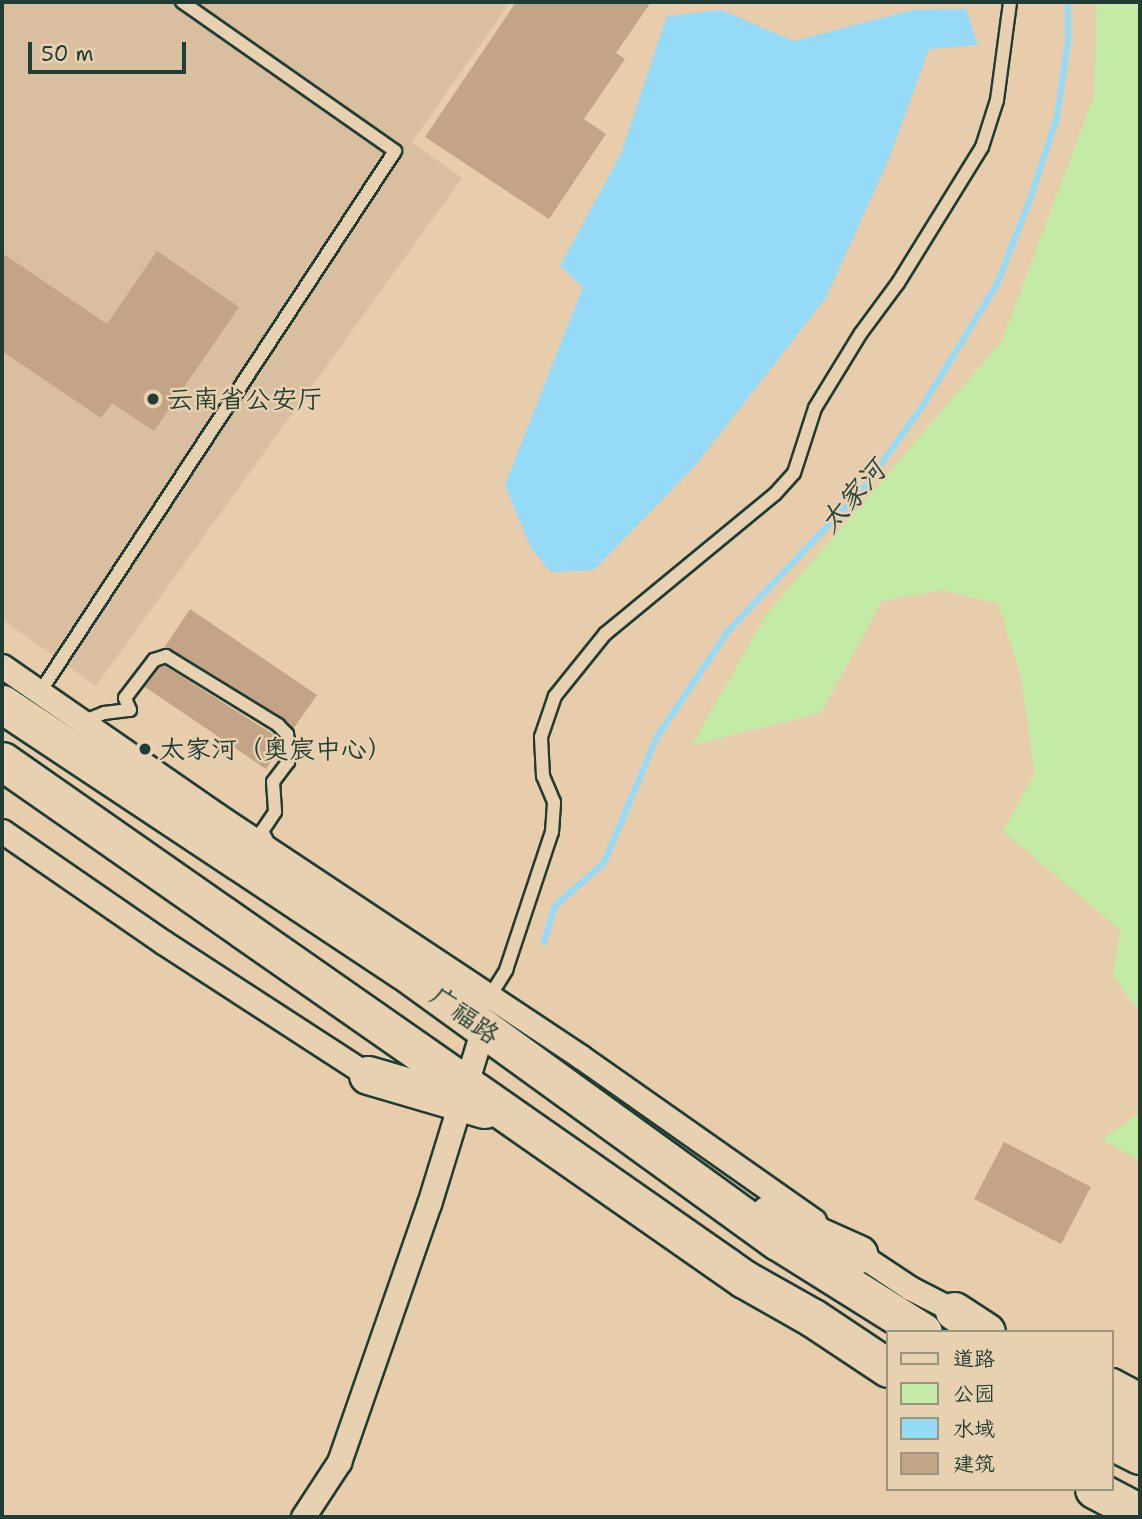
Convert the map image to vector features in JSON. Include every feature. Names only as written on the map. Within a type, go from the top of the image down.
[{"type":"main road","name":"广福路","points":[[2,704],[403,970],[487,1012],[716,1196],[840,1282],[920,1330]]},
{"type":"main road","points":[[2,761],[463,1093],[517,1119],[744,1279],[813,1318],[886,1367]]},
{"type":"main road","points":[[2,784],[50,795]]},
{"type":"main road","points":[[275,854],[403,970]]},
{"type":"main road","points":[[368,1076],[463,1093]]},
{"type":"main road","points":[[716,1196],[768,1214],[858,1254]]},
{"type":"main road","points":[[954,1311],[983,1330]]},
{"type":"main road","points":[[1114,1407],[1140,1420]]},
{"type":"main road","points":[[1114,1442],[1140,1455]]},
{"type":"main road","points":[[1098,1491],[1140,1513]]},
{"type":"street","points":[[2,666],[275,854],[487,1012],[752,1175],[858,1254],[954,1311],[998,1330]]},
{"type":"street","points":[[5,840],[368,1076]]},
{"type":"street","points":[[303,1517],[339,1462],[429,1204],[487,1012]]},
{"type":"street","points":[[1114,1381],[1140,1395]]},
{"type":"lane","points":[[40,692],[395,151],[182,2]]},
{"type":"lane","points":[[487,1012],[506,970],[552,832],[554,802],[544,776],[541,737],[555,696],[605,634],[775,494],[794,473],[815,408],[861,333],[898,283],[982,147],[997,100],[1010,2]]},
{"type":"lane","points":[[82,722],[104,713],[130,710],[125,698],[154,660],[166,656],[278,725],[286,734],[288,762],[273,782],[275,813],[262,831],[275,854]]},
{"type":"shaded area","name":"云南省公安厅","points":[[2,2],[510,2],[412,142],[462,178],[96,686],[2,619]]},
{"type":"green space","points":[[1097,2],[1140,2],[1140,1013],[1113,976],[1120,930],[1003,831],[1035,774],[1021,676],[998,604],[943,590],[882,601],[821,713],[692,745],[766,615],[1002,341],[1094,96]]},
{"type":"green space","points":[[1140,1113],[1140,1161],[1102,1139]]},
{"type":"water","points":[[966,9],[978,45],[929,49],[889,159],[826,298],[694,467],[594,570],[551,572],[531,548],[505,485],[583,287],[560,266],[621,154],[667,16],[721,10],[794,41],[912,10]]},
{"type":"building","points":[[516,2],[651,2],[616,53],[625,59],[584,119],[606,134],[549,219],[425,137]]},
{"type":"building","points":[[157,251],[239,307],[154,431],[112,403],[101,418],[2,351],[2,253],[107,324]]},
{"type":"building","points":[[190,609],[317,695],[294,728],[283,718],[171,649],[164,648]]},
{"type":"building","points":[[165,666],[279,738],[280,748],[266,769],[145,687],[159,667]]},
{"type":"building","points":[[1004,1142],[1091,1187],[1061,1244],[974,1199]]},
{"type":"waterway","name":"太家河","points":[[544,942],[555,906],[604,863],[657,737],[729,630],[863,489],[922,407],[997,284],[1030,200],[1057,117],[1068,42],[1068,2]]},
{"type":"place","name":"云南省公安厅","points":[[153,399]]},
{"type":"place","name":"太家河（奥宸中心）","points":[[145,749]]}]
